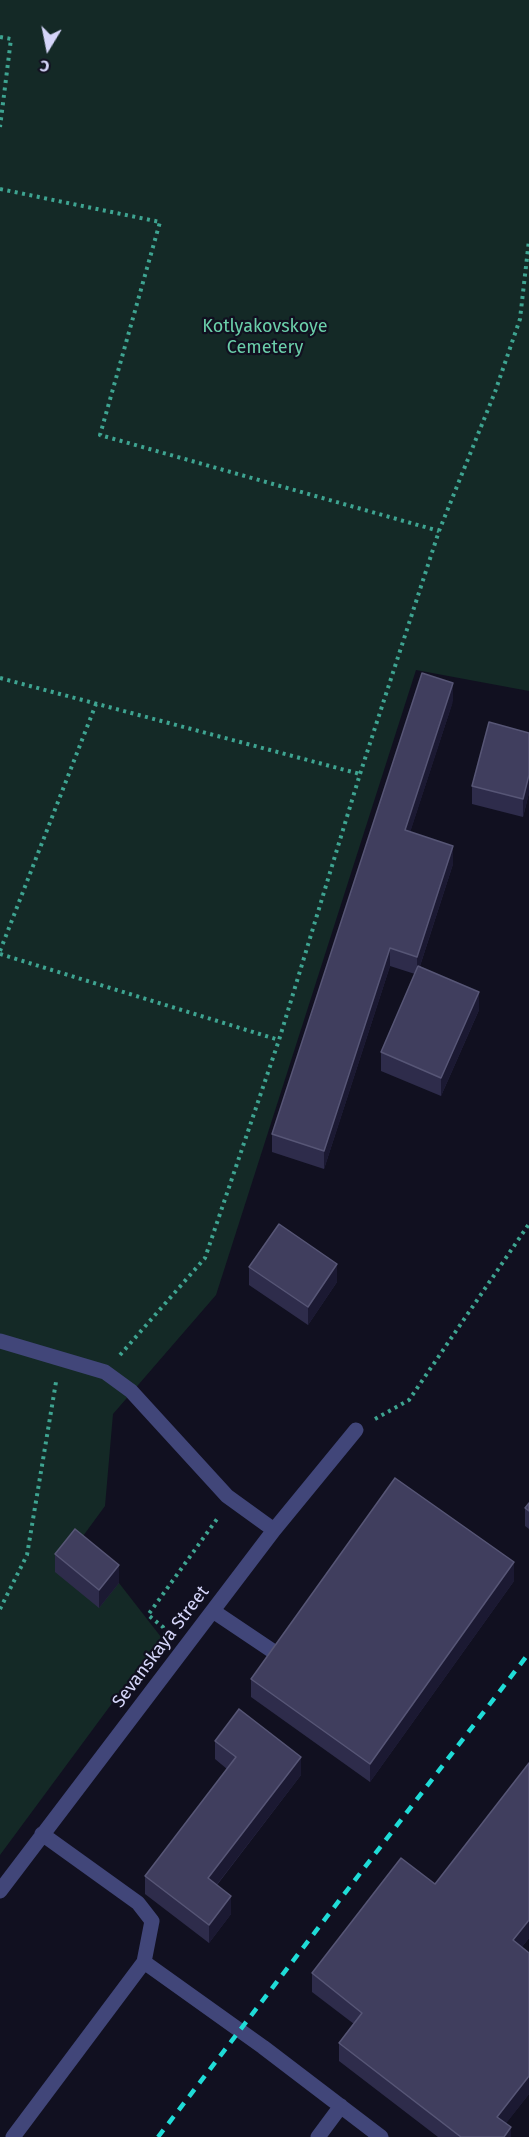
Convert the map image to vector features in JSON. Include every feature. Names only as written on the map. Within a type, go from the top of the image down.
[{"type":"street","points":[[0,1341],[105,1372],[131,1391],[232,1499],[274,1530]]},
{"type":"street","name":"Sevanskaya Street","points":[[0,1891],[274,1530],[356,1430]]},
{"type":"street","points":[[213,1611],[280,1656]]},
{"type":"street","points":[[13,2137],[144,1962],[152,1921],[138,1903],[42,1834]]},
{"type":"street","points":[[144,1962],[381,2137]]},
{"type":"street","points":[[318,2137],[341,2106]]},
{"type":"path","points":[[0,37],[11,39],[0,127]]},
{"type":"path","points":[[0,189],[160,222],[100,435],[439,531]]},
{"type":"path","points":[[105,1372],[205,1258],[279,1040],[360,774],[439,531],[495,392],[520,319],[529,240]]},
{"type":"path","points":[[0,678],[360,774]]},
{"type":"path","points":[[96,704],[0,952],[279,1040]]},
{"type":"path","points":[[356,1430],[409,1400],[529,1224]]},
{"type":"path","points":[[0,1610],[27,1555],[60,1358]]},
{"type":"path","points":[[164,1642],[166,1635],[163,1627],[148,1615],[232,1499]]},
{"type":"green space","name":"Kotlyakovskoye Cemetery","points":[[0,0],[529,0],[529,691],[416,670],[216,1295],[113,1414],[105,1506],[75,1547],[119,1583],[161,1637],[0,1855]]},
{"type":"building","points":[[422,673],[453,683],[405,830],[453,846],[417,957],[390,948],[324,1151],[272,1134]]},
{"type":"building","points":[[489,722],[529,733],[529,775],[523,799],[472,786]]},
{"type":"building","points":[[418,966],[479,992],[441,1078],[381,1052]]},
{"type":"building","points":[[279,1224],[337,1264],[308,1307],[249,1267]]},
{"type":"building","points":[[395,1478],[514,1562],[370,1764],[251,1679]]},
{"type":"building","points":[[75,1529],[119,1565],[99,1590],[55,1554]]},
{"type":"building","points":[[239,1709],[301,1757],[208,1878],[231,1896],[209,1925],[145,1876],[236,1757],[215,1741]]},
{"type":"building","points":[[529,1763],[529,1920],[513,1940],[529,1953],[529,2076],[497,2117],[511,2127],[504,2137],[461,2137],[339,2043],[362,2013],[312,1973],[401,1858],[435,1884]]},
{"type":"railway","points":[[158,2137],[529,1653]]}]
